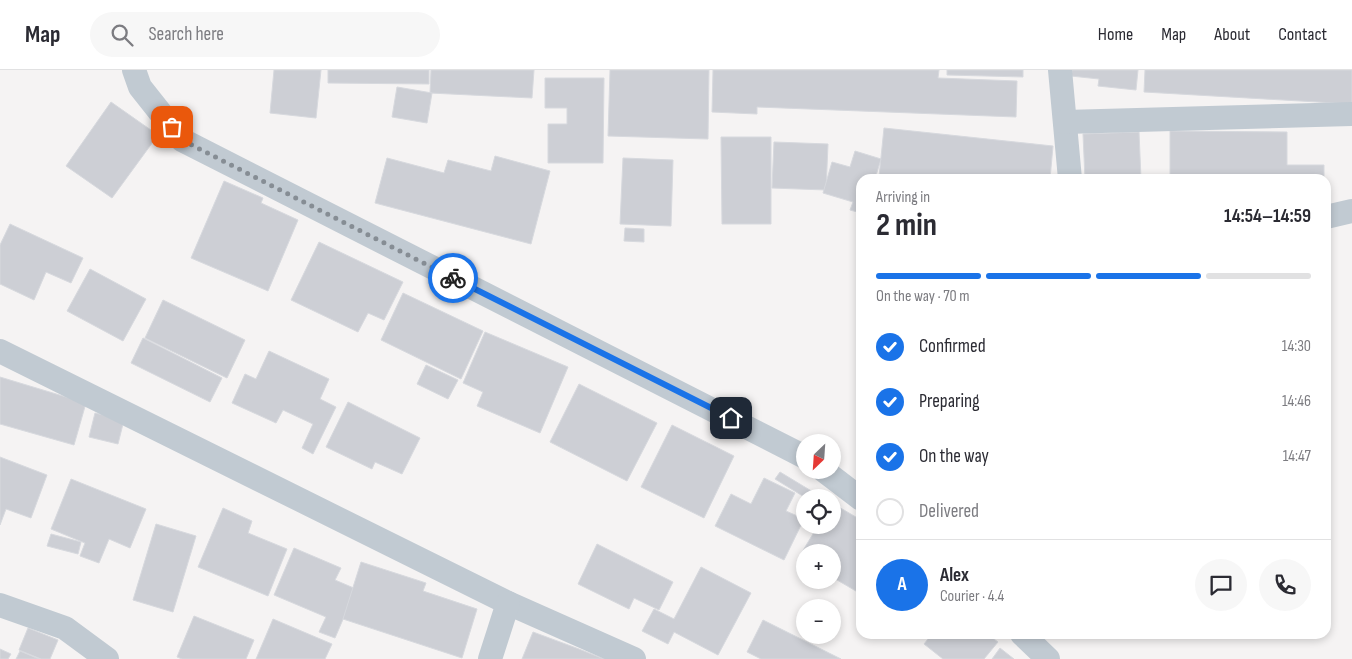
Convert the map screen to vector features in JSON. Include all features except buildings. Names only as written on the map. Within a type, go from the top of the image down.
[{"type":"street","points":[[134,70],[140,87],[182,140],[796,452]]},
{"type":"street","points":[[1060,70],[1070,174]]},
{"type":"street","points":[[1065,122],[1352,114]]},
{"type":"street","points":[[1331,216],[1352,211]]},
{"type":"street","points":[[0,351],[508,603],[634,659]]},
{"type":"street","points":[[835,479],[856,495]]},
{"type":"street","points":[[490,659],[508,603]]},
{"type":"street","points":[[0,605],[65,628],[108,659]]},
{"type":"street","points":[[1027,639],[1048,659]]},
{"type":"way so far","points":[[172,127],[182,140],[453,278]]},
{"type":"route","points":[[453,278],[614,361],[731,418]]}]
